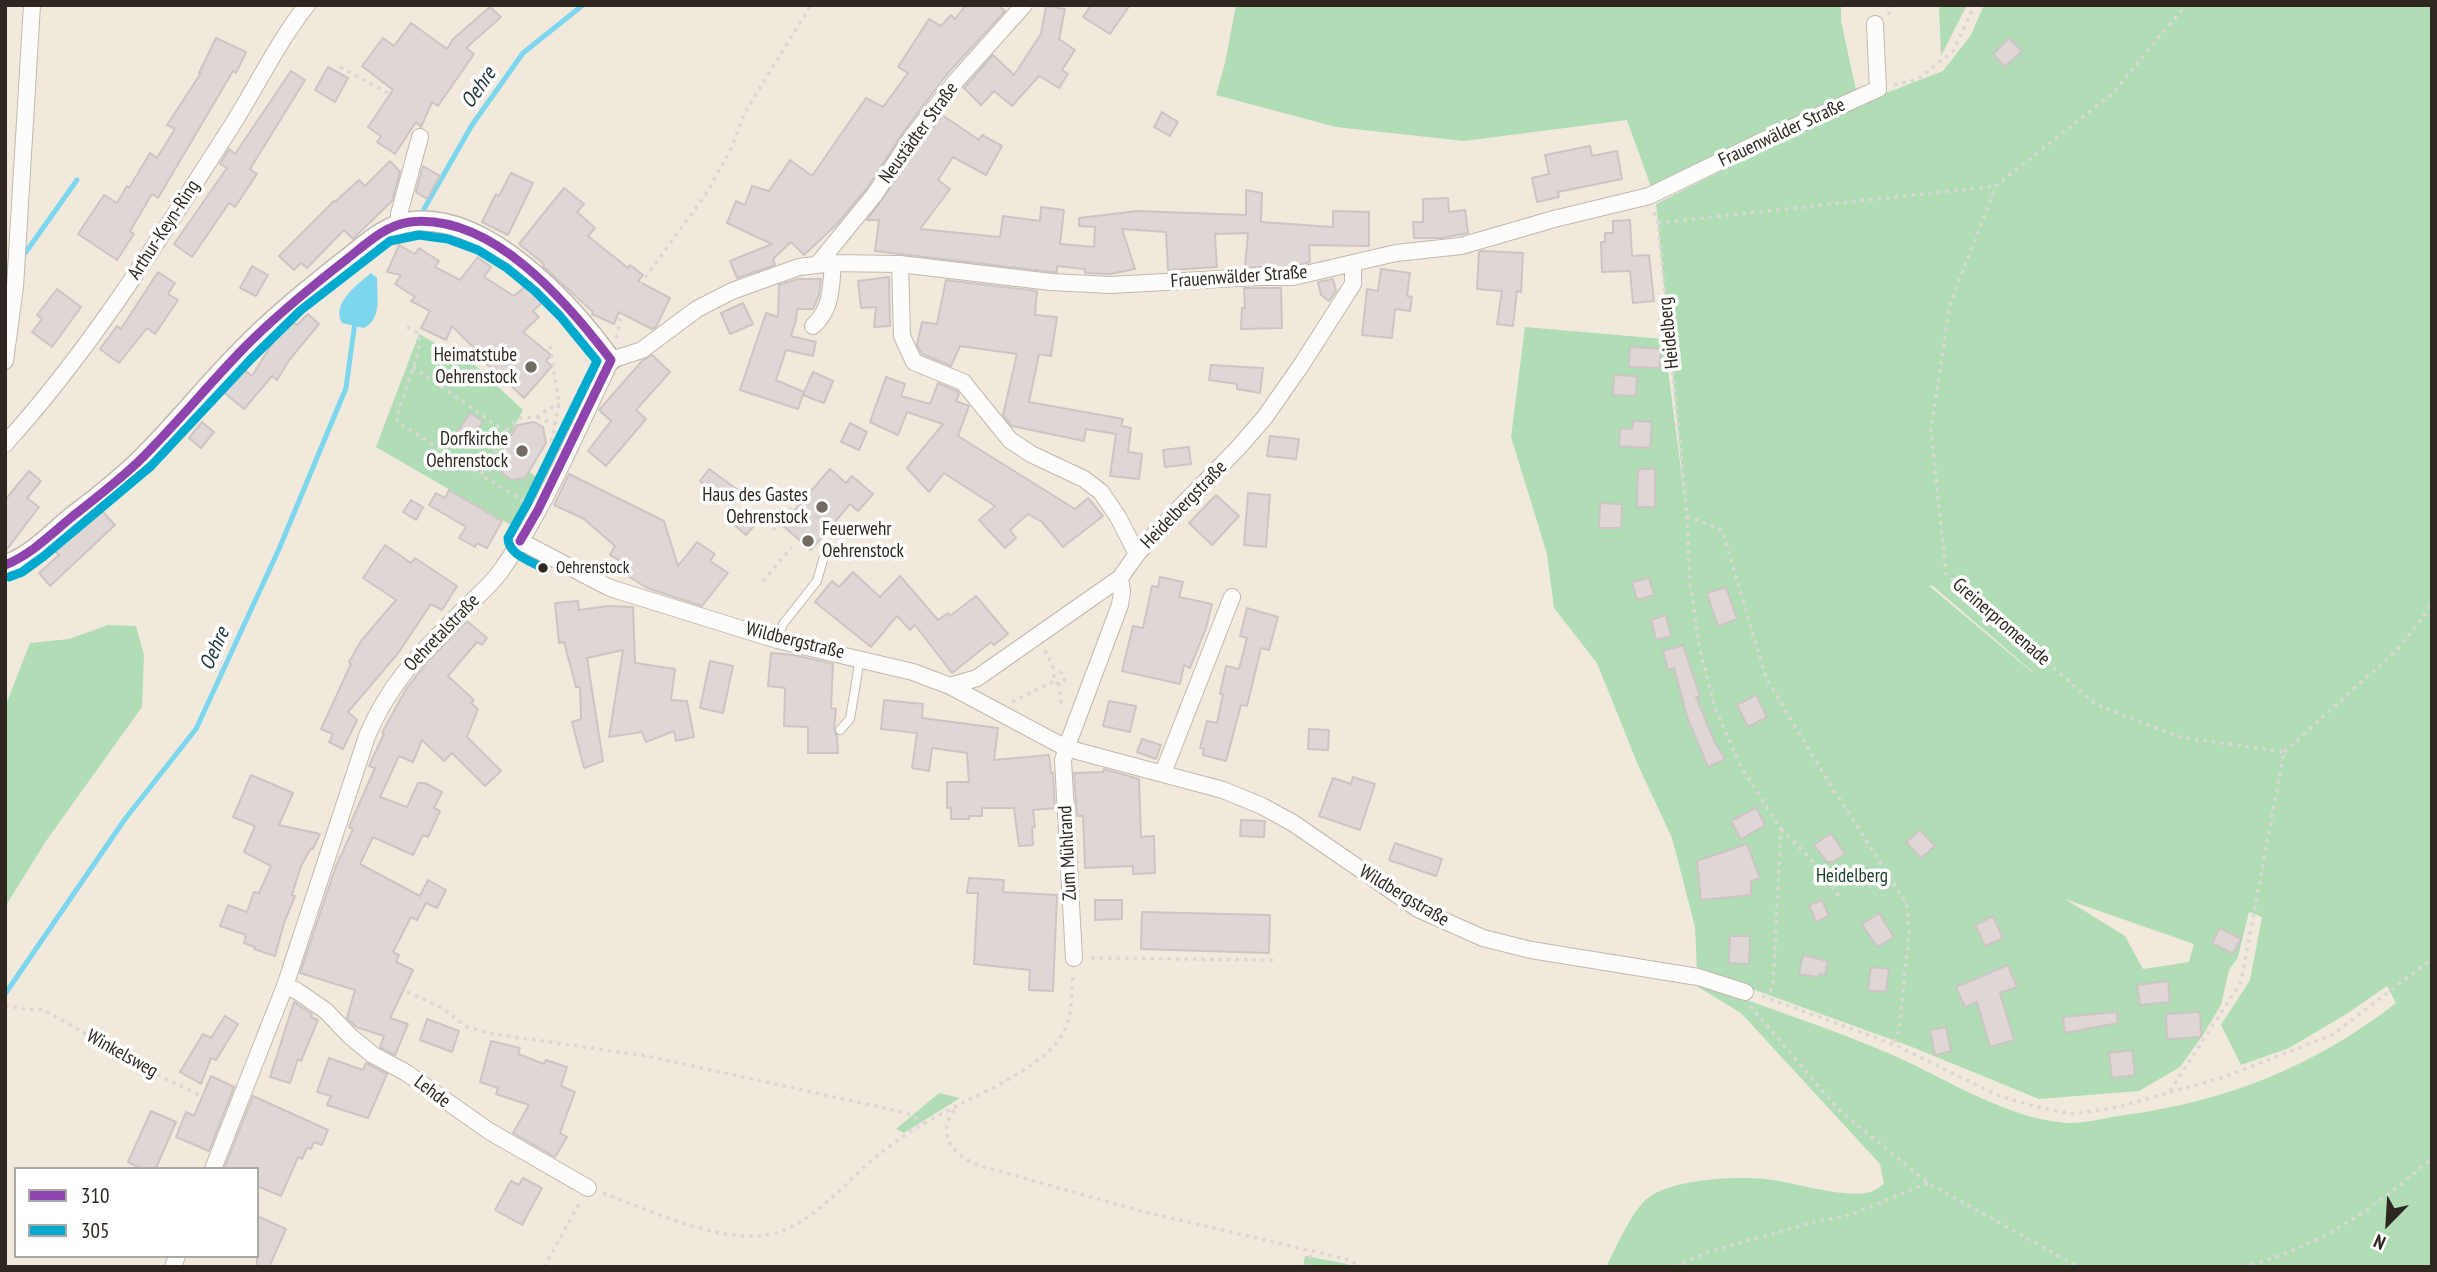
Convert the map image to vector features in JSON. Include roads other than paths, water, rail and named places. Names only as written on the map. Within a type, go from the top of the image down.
[{"type":"street","points":[[5,361],[15,287],[32,5]]},
{"type":"street","name":"Arthur-Keyn-Ring","points":[[5,443],[78,356],[151,253],[238,117],[276,47],[307,5]]},
{"type":"street","name":"Neustädter Straße","points":[[825,264],[912,137],[956,81],[1024,5]]},
{"type":"street","name":"Frauenwälder Straße","points":[[611,360],[642,350],[697,309],[732,290],[799,267],[825,264],[900,264],[1051,282],[1110,285],[1257,276],[1293,277],[1396,254],[1461,246],[1554,219],[1650,197],[1762,141],[1878,89],[1875,23]]},
{"type":"street","points":[[398,225],[420,137]]},
{"type":"street","points":[[5,565],[36,547],[143,457],[242,349],[293,301],[375,237],[398,225],[425,221],[450,227],[486,241],[512,256],[578,317],[611,360]]},
{"type":"street","name":"Heidelbergstraße","points":[[950,686],[977,678],[1120,578],[1137,554],[1238,449],[1265,417],[1353,284],[1353,263]]},
{"type":"street","points":[[813,326],[822,317],[830,297],[825,264]]},
{"type":"street","points":[[900,264],[902,336],[914,362],[963,382],[1010,440],[1031,454],[1084,479],[1101,492],[1118,517],[1137,554]]},
{"type":"street","name":"Oehretalstraße","points":[[214,1167],[285,986],[367,736],[379,708],[393,685],[416,658],[498,574],[520,541],[538,510],[611,360]]},
{"type":"street","name":"Wildbergstraße","points":[[520,541],[610,588],[777,640],[913,672],[950,686],[1066,748],[1223,790],[1262,806],[1293,823],[1418,909],[1446,924],[1483,938],[1531,950],[1699,977],[1745,992]]},
{"type":"street","points":[[1066,748],[1120,605],[1120,578]]},
{"type":"street","points":[[1163,773],[1232,597]]},
{"type":"street","name":"Zum Mühlrand","points":[[1066,748],[1063,760],[1074,958]]},
{"type":"street","name":"Lehde","points":[[285,986],[326,1011],[373,1055],[405,1072],[480,1125],[589,1188]]},
{"type":"lane","points":[[777,640],[783,624],[817,581],[823,560]]},
{"type":"lane","points":[[840,730],[850,719],[859,658]]},
{"type":"water","points":[[371,273],[377,278],[374,319],[364,328],[342,323],[340,308],[343,301],[353,288]]},
{"type":"waterway","name":"Oehre","points":[[424,209],[472,125],[523,53],[583,5]]},
{"type":"waterway","points":[[26,252],[77,180]]},
{"type":"waterway","name":"Oehre","points":[[5,994],[125,819],[196,729],[279,549],[346,388],[355,322]]},
{"type":"place","name":"Heimatstube Oehrenstock","points":[[531,367]]},
{"type":"place","name":"Dorfkirche Oehrenstock","points":[[522,451]]},
{"type":"place","name":"Haus des Gastes Oehrenstock","points":[[822,507]]},
{"type":"place","name":"Feuerwehr Oehrenstock","points":[[808,541]]},
{"type":"place","name":"Oehrenstock","points":[[543,568]]},
{"type":"park label","name":"Heidelberg","points":[[1852,877]]}]
